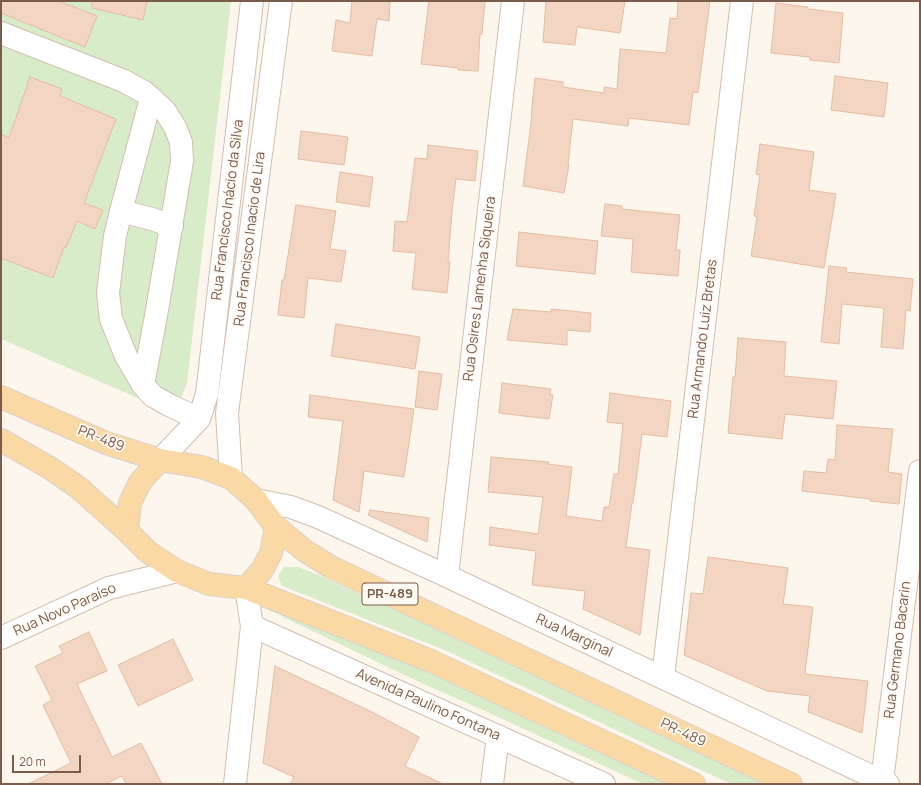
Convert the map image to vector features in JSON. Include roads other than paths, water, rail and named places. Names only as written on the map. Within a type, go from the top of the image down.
[{"type":"main road","name":"PR-489","points":[[1,397],[106,443],[160,460],[202,467],[230,478],[256,500],[276,527],[304,551],[332,567],[791,784]]},
{"type":"main road","points":[[1,440],[50,468],[78,488],[127,531],[148,552],[177,571],[209,584],[246,588],[431,660],[694,784]]},
{"type":"main road","points":[[127,531],[130,503],[140,482],[160,460]]},
{"type":"main road","points":[[246,588],[262,570],[268,558],[276,527]]},
{"type":"street","name":"Rua Francisco Inácio da Silva","points":[[199,419],[207,394],[252,1]]},
{"type":"street","name":"Rua Francisco Inacio de Lira","points":[[230,478],[227,413],[281,1]]},
{"type":"street","name":"Rua Osires Lamenha Siqueira","points":[[447,576],[513,1]]},
{"type":"street","name":"Rua Armando Luiz Bretas","points":[[663,677],[742,1]]},
{"type":"street","points":[[1,33],[124,81],[144,92],[151,98],[165,111],[175,127],[180,142],[182,161],[172,226],[143,385]]},
{"type":"street","points":[[151,98],[115,236],[108,293],[111,319],[126,356],[143,385],[153,396],[199,419],[160,460]]},
{"type":"street","points":[[121,211],[172,226]]},
{"type":"street","name":"Rua Germano Bacarin","points":[[885,783],[920,471]]},
{"type":"street","name":"Rua Marginal","points":[[256,500],[291,507],[318,517],[663,677],[885,783]]},
{"type":"street","name":"Rua Novo Paraíso","points":[[1,638],[109,588],[177,571]]},
{"type":"street","points":[[233,783],[252,626],[246,588]]},
{"type":"street","name":"Avenida Paulino Fontana","points":[[252,626],[604,784]]},
{"type":"street","points":[[492,784],[498,736]]}]
